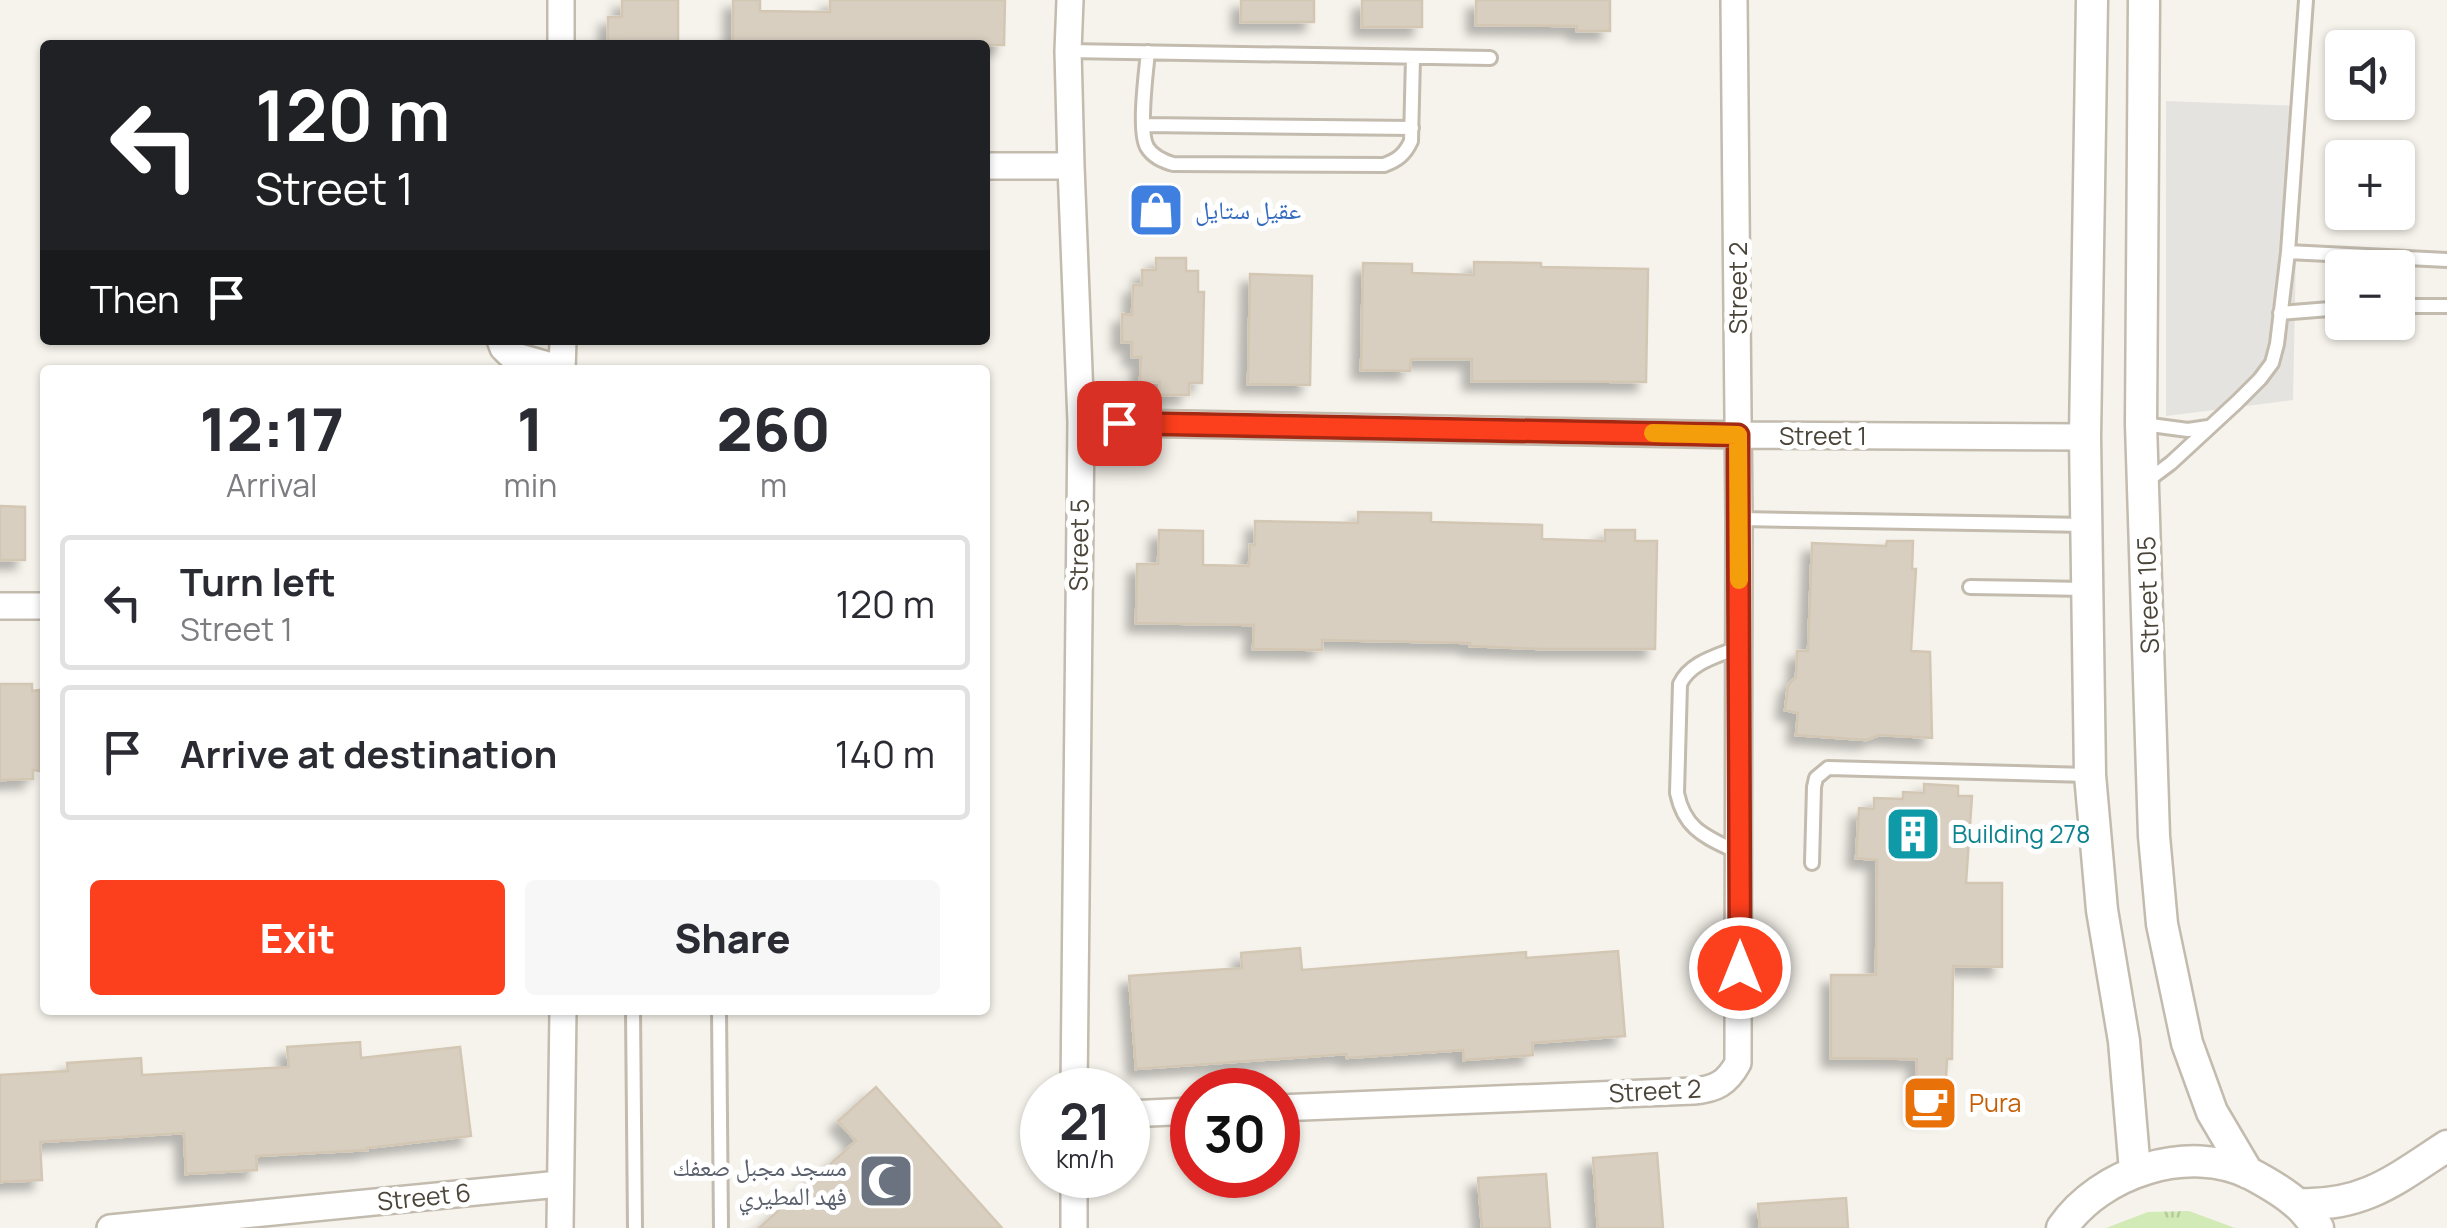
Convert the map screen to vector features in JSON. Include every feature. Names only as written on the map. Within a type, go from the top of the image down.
[{"type":"street","points":[[561,0],[561,40]]},
{"type":"street","name":"Street 5","points":[[1070,0],[1068,51],[1080,422],[1074,1068]]},
{"type":"street","name":"Street 2","points":[[1300,1107],[1712,1089],[1729,1079],[1738,1063],[1738,224],[1734,0]]},
{"type":"street","points":[[2092,0],[2086,437],[2090,775],[2102,910],[2124,1041],[2135,1171]]},
{"type":"street","name":"Street 105","points":[[2144,0],[2141,424],[2154,836],[2162,924],[2187,1043],[2212,1112],[2248,1173]]},
{"type":"street","points":[[990,166],[1071,166]]},
{"type":"street","points":[[502,345],[510,354],[546,365]]},
{"type":"street","name":"Street 1","points":[[1080,422],[1738,435],[2086,437]]},
{"type":"street","points":[[0,606],[40,606]]},
{"type":"street","points":[[560,1228],[563,1015]]},
{"type":"street","points":[[2062,1228],[2101,1189],[2135,1171],[2173,1163],[2211,1163],[2248,1173],[2308,1216],[2379,1190],[2447,1146]]},
{"type":"street","name":"Street 6","points":[[110,1228],[559,1184]]},
{"type":"street","points":[[1074,1198],[1074,1228]]},
{"type":"lane","points":[[2144,484],[2260,380],[2272,363],[2288,252],[2306,0]]},
{"type":"lane","points":[[1068,51],[1490,58]]},
{"type":"lane","points":[[1148,52],[1143,136],[1147,147],[1162,161],[1173,164],[1384,165],[1396,160],[1406,152],[1411,140],[1413,57]]},
{"type":"lane","points":[[1143,125],[1412,128]]},
{"type":"lane","points":[[2288,252],[2447,260]]},
{"type":"lane","points":[[2415,306],[2447,306]]},
{"type":"lane","points":[[2280,312],[2325,309]]},
{"type":"lane","points":[[2141,424],[2188,430],[2210,427]]},
{"type":"lane","points":[[1738,519],[2087,526]]},
{"type":"lane","points":[[1970,587],[2088,589]]},
{"type":"lane","points":[[1739,648],[1691,668],[1680,684],[1676,792],[1693,828],[1740,854]]},
{"type":"lane","points":[[1812,863],[1814,786],[1816,778],[1828,768],[2090,775]]},
{"type":"lane","points":[[634,1015],[635,1228]]},
{"type":"lane","points":[[719,1015],[721,1228]]},
{"type":"green space","points":[[2189,1211],[2235,1228],[2106,1228],[2148,1212]]},
{"type":"shaded area","points":[[2166,101],[2299,106],[2293,400],[2166,416]]},
{"type":"building","points":[[622,0],[678,0],[678,40],[608,40],[608,17],[622,17]]},
{"type":"building","points":[[733,0],[760,0],[760,11],[830,12],[830,0],[1005,0],[1004,45],[990,45],[990,40],[733,40]]},
{"type":"building","points":[[1241,0],[1314,0],[1314,22],[1241,22]]},
{"type":"building","points":[[1362,0],[1422,0],[1422,27],[1362,27]]},
{"type":"building","points":[[1476,0],[1610,0],[1610,31],[1577,31],[1577,26],[1476,25]]},
{"type":"building","points":[[1156,258],[1186,258],[1186,271],[1198,271],[1198,292],[1204,292],[1202,383],[1189,383],[1189,395],[1159,395],[1160,382],[1140,382],[1141,357],[1132,357],[1132,342],[1122,342],[1122,314],[1132,315],[1133,285],[1142,285],[1142,270],[1156,270]]},
{"type":"building","points":[[1474,262],[1648,269],[1646,382],[1472,381],[1472,359],[1411,359],[1410,371],[1361,370],[1363,263],[1412,264],[1412,273],[1474,275]]},
{"type":"building","points":[[1250,274],[1312,276],[1310,385],[1248,384]]},
{"type":"building","points":[[0,506],[25,507],[25,560],[0,560]]},
{"type":"building","points":[[1358,512],[1431,513],[1431,522],[1542,525],[1542,539],[1605,541],[1605,530],[1635,530],[1635,541],[1657,541],[1655,649],[1540,649],[1470,643],[1322,640],[1322,650],[1253,649],[1254,625],[1136,623],[1137,564],[1158,564],[1159,530],[1203,531],[1203,565],[1249,566],[1250,545],[1255,545],[1255,521],[1358,523]]},
{"type":"building","points":[[1887,541],[1913,541],[1912,569],[1916,569],[1911,651],[1930,652],[1932,738],[1880,735],[1866,740],[1796,735],[1798,713],[1785,710],[1788,685],[1796,677],[1797,651],[1808,651],[1812,543],[1886,546]]},
{"type":"building","points":[[0,684],[32,684],[32,691],[40,690],[40,771],[33,770],[33,779],[0,780]]},
{"type":"building","points":[[1924,784],[1958,786],[1958,796],[1972,796],[1966,883],[2002,883],[2002,967],[1953,966],[1952,1059],[1947,1059],[1944,1115],[1915,1114],[1917,1059],[1831,1058],[1831,975],[1876,975],[1877,860],[1856,858],[1859,808],[1874,809],[1874,798],[1903,799],[1903,792],[1924,793]]},
{"type":"building","points":[[1300,948],[1302,970],[1526,952],[1526,958],[1618,951],[1625,1036],[1532,1043],[1533,1055],[1464,1060],[1463,1050],[1136,1068],[1129,976],[1242,968],[1241,953]]},
{"type":"building","points":[[360,1042],[361,1058],[460,1047],[471,1136],[367,1150],[256,1156],[257,1170],[186,1174],[184,1133],[40,1142],[42,1180],[0,1182],[0,1075],[68,1071],[67,1063],[141,1058],[142,1075],[289,1067],[287,1047]]},
{"type":"building","name":"مسجد مجبل صعفك فهد المطيري","points":[[876,1087],[1002,1228],[759,1228],[856,1141],[838,1121]]},
{"type":"building","points":[[1657,1153],[1663,1228],[1598,1228],[1593,1158]]},
{"type":"building","points":[[1546,1174],[1550,1228],[1482,1228],[1478,1178]]},
{"type":"building","points":[[1846,1198],[1848,1228],[1760,1228],[1758,1204]]},
{"type":"slow traffic","points":[[1653,433],[1738,435],[1739,580]]},
{"type":"place","name":"عقيل ستايل","points":[[1156,210]]},
{"type":"place","name":"Building 278","points":[[1913,834]]},
{"type":"place","name":"Pura","points":[[1930,1103]]},
{"type":"place","name":"مسجد مجبل صعفك فهد المطيري","points":[[886,1181]]},
{"type":"route","points":[[1119,423],[1738,435],[1740,968]]}]
